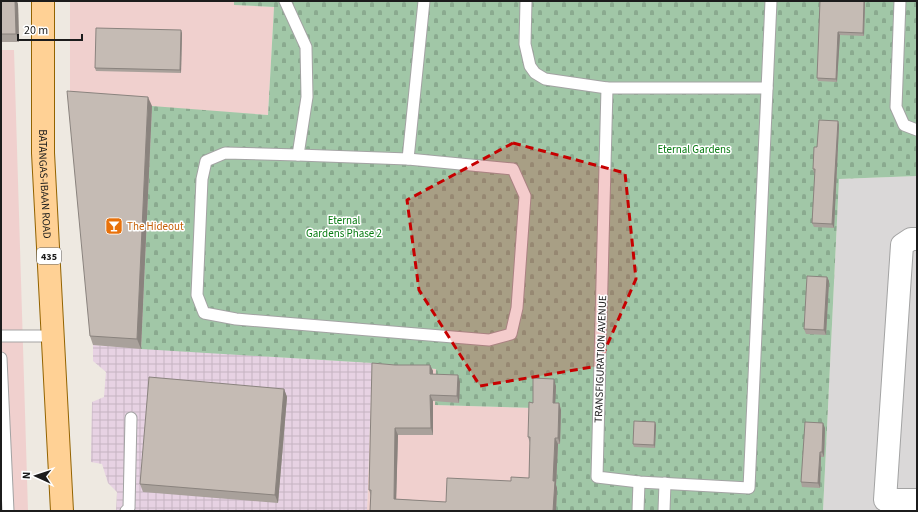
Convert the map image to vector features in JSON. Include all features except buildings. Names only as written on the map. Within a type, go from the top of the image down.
[{"type":"main road","name":"BATANGAS-IBAAN ROAD","points":[[43,1],[43,153],[62,511]]},
{"type":"street","points":[[917,239],[911,240],[902,245],[885,500],[917,500]]},
{"type":"lane","points":[[285,1],[306,46],[307,97],[298,155]]},
{"type":"lane","points":[[408,160],[424,1]]},
{"type":"lane","points":[[526,1],[525,44],[530,66],[535,73],[545,79],[607,88],[767,88],[771,1]]},
{"type":"lane","points":[[900,1],[896,107],[904,125],[917,130]]},
{"type":"lane","name":"TRANSFIGURATION AVENUE","points":[[607,88],[596,477],[639,482],[749,488],[767,88]]},
{"type":"lane","points":[[225,153],[298,155],[408,160],[512,169],[525,196],[517,308],[511,334],[489,340],[236,319],[204,313],[197,295],[202,179],[206,161],[225,153]]},
{"type":"lane","points":[[1,336],[53,336]]},
{"type":"lane","points":[[1,358],[8,511]]},
{"type":"lane","points":[[126,511],[129,508],[131,418]]},
{"type":"lane","points":[[638,511],[639,482]]},
{"type":"lane","points":[[664,511],[665,483]]},
{"type":"highlighted area","points":[[513,143],[625,173],[636,279],[598,366],[480,386],[419,290],[407,200]]},
{"type":"shaded area","points":[[70,1],[234,1],[234,5],[274,7],[268,115],[70,101]]},
{"type":"shaded area","points":[[1,50],[14,50],[28,511],[1,511]]},
{"type":"shaded area","points":[[917,176],[917,511],[823,511],[839,179]]},
{"type":"shaded area","points":[[93,345],[372,363],[367,511],[116,511],[117,492],[108,483],[102,464],[91,462],[92,402],[104,397],[106,372],[93,361]]},
{"type":"shaded area","points":[[372,363],[436,369],[436,405],[536,408],[532,511],[367,511]]},
{"type":"green space","points":[[234,1],[917,1],[917,176],[839,179],[823,511],[532,511],[536,408],[435,405],[436,369],[372,363],[141,349],[152,106],[268,115],[274,7],[234,5]]},
{"type":"place","name":"The Hideout","points":[[114,226]]},
{"type":"park label","name":"Eternal Gardens","points":[[694,149]]},
{"type":"park label","name":"Eternal Gardens Phase 2","points":[[344,226]]}]
